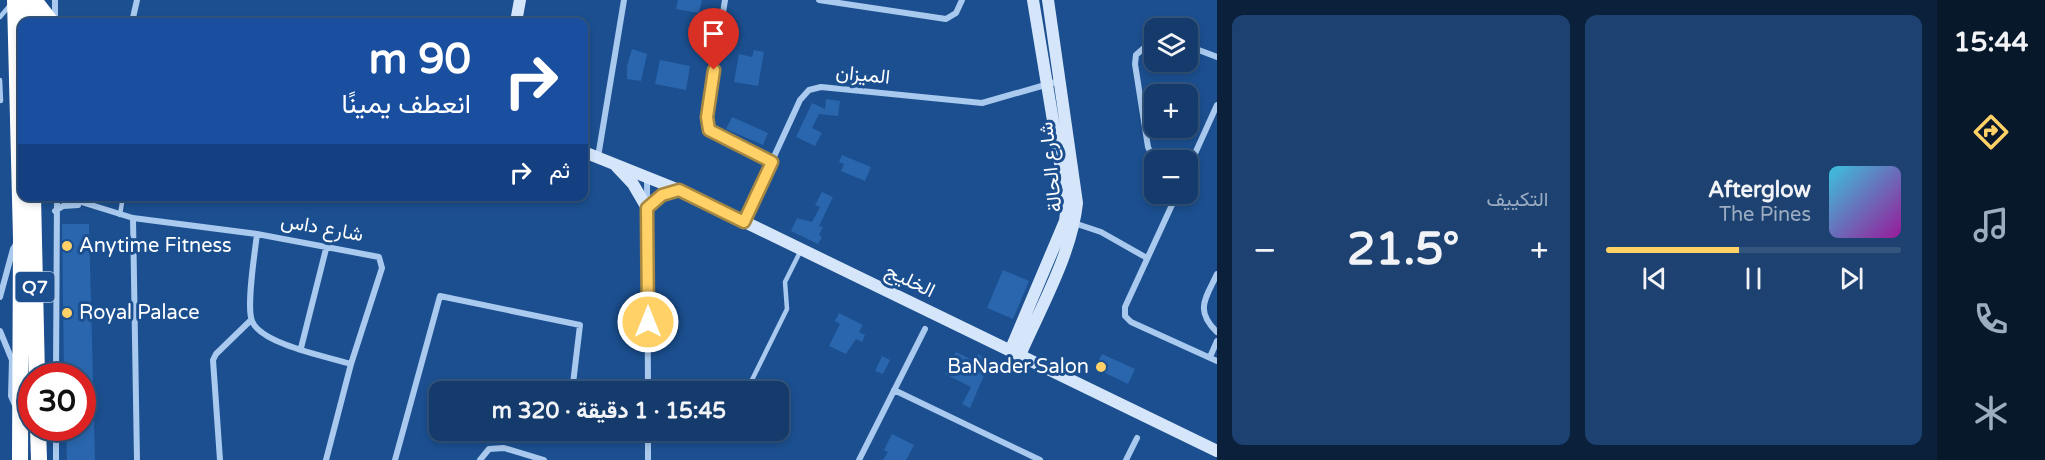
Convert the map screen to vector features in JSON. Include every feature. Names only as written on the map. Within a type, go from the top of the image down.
[{"type":"highway","name":"Q7","points":[[15,0],[18,119]]},
{"type":"highway","points":[[31,18],[32,0]]},
{"type":"highway","points":[[32,0],[49,18]]},
{"type":"highway","name":"Q7","points":[[20,201],[20,363]]},
{"type":"highway","name":"Q7","points":[[33,201],[37,363]]},
{"type":"highway","name":"Q7","points":[[20,441],[20,460]]},
{"type":"highway","points":[[38,441],[39,460]]},
{"type":"street","points":[[53,18],[55,0]]},
{"type":"street","points":[[133,18],[137,0]]},
{"type":"street","points":[[517,18],[520,0]]},
{"type":"street","points":[[598,157],[624,0]]},
{"type":"street","points":[[725,0],[707,117],[709,130],[772,162]]},
{"type":"street","points":[[819,0],[946,19],[957,13],[962,0]]},
{"type":"street","name":"شارع الحالة","points":[[1015,353],[1070,222],[1076,184],[1033,0]]},
{"type":"street","name":"شارع الحالة","points":[[1048,0],[1054,83]]},
{"type":"street","points":[[1144,48],[1136,55],[1135,64],[1149,150]]},
{"type":"street","points":[[1198,50],[1217,57]]},
{"type":"street","name":"الميزان","points":[[744,222],[800,100],[809,90],[821,87],[982,103],[1054,83]]},
{"type":"street","points":[[1197,150],[1217,105]]},
{"type":"street","name":"الخليج","points":[[588,153],[679,190],[1217,451]]},
{"type":"street","points":[[613,164],[633,184],[647,208]]},
{"type":"street","points":[[647,176],[648,381]]},
{"type":"street","points":[[647,208],[662,195],[679,190]]},
{"type":"street","points":[[56,201],[56,363]]},
{"type":"street","name":"شارع داس","points":[[75,201],[133,218],[327,245],[373,254],[382,261],[351,364],[326,460]]},
{"type":"street","points":[[1172,204],[1125,307],[1125,316],[1131,322],[1217,361]]},
{"type":"street","name":"شارع داس","points":[[55,211],[63,206],[85,205]]},
{"type":"street","points":[[133,218],[138,460]]},
{"type":"street","points":[[1070,222],[1101,232],[1147,258]]},
{"type":"street","points":[[220,460],[213,360],[216,354],[251,320],[257,234]]},
{"type":"street","points":[[0,297],[13,249],[21,238]]},
{"type":"street","points":[[301,348],[327,245]]},
{"type":"street","points":[[1217,274],[1203,305],[1204,315],[1217,332]]},
{"type":"street","points":[[395,460],[440,296],[580,325],[573,381]]},
{"type":"street","points":[[251,320],[264,334],[351,364]]},
{"type":"street","points":[[859,460],[925,329]]},
{"type":"street","points":[[0,332],[12,360],[11,396],[18,412]]},
{"type":"street","points":[[1210,357],[1217,341]]},
{"type":"street","points":[[894,390],[1040,460]]},
{"type":"street","points":[[1126,460],[1137,438]]},
{"type":"street","points":[[56,441],[56,460]]},
{"type":"street","points":[[648,441],[648,460]]},
{"type":"street","points":[[480,460],[489,449],[504,448],[544,460]]},
{"type":"lane","points":[[0,16],[15,0]]},
{"type":"lane","points":[[0,80],[1,101]]},
{"type":"lane","points":[[120,215],[122,201]]},
{"type":"lane","points":[[751,381],[787,309],[785,282],[801,250]]},
{"type":"building","points":[[678,0],[702,0],[699,13],[676,9]]},
{"type":"building","points":[[632,49],[647,54],[641,81],[627,79],[627,66]]},
{"type":"building","points":[[754,50],[764,52],[758,86],[734,82],[739,54],[752,57]]},
{"type":"building","points":[[660,60],[690,66],[686,90],[655,84]]},
{"type":"building","points":[[826,99],[840,101],[838,116],[819,114],[812,128],[822,133],[815,146],[796,137],[812,103],[825,109]]},
{"type":"building","points":[[732,117],[768,133],[763,145],[726,129]]},
{"type":"building","points":[[842,155],[871,167],[865,181],[841,171],[844,164],[839,162]]},
{"type":"building","points":[[822,192],[833,197],[819,226],[823,227],[819,235],[822,237],[818,244],[791,231],[797,218],[812,222],[820,207],[815,205]]},
{"type":"building","points":[[62,224],[89,224],[93,363],[64,363]]},
{"type":"building","points":[[1003,270],[1029,281],[1013,319],[987,308]]},
{"type":"building","points":[[839,313],[863,325],[859,332],[865,335],[862,342],[856,339],[846,354],[829,346],[840,324],[835,321]]},
{"type":"building","points":[[956,352],[974,361],[978,354],[985,358],[982,364],[988,366],[970,408],[962,404],[971,387],[945,374]]},
{"type":"building","points":[[1102,354],[1135,369],[1128,384],[1095,368]]},
{"type":"building","points":[[882,356],[890,360],[883,374],[875,371]]},
{"type":"building","points":[[892,434],[914,445],[906,460],[883,460],[888,452],[884,450]]},
{"type":"building","points":[[66,441],[95,441],[95,460],[67,460]]},
{"type":"place","name":"Anytime Fitness","points":[[67,246]]},
{"type":"place","name":"Royal Palace","points":[[67,313]]},
{"type":"place","name":"BaNader Salon","points":[[1101,367]]},
{"type":"route","points":[[648,322],[647,208],[662,195],[679,190],[744,222],[772,162],[718,137],[709,130],[707,117],[714,70]]}]
